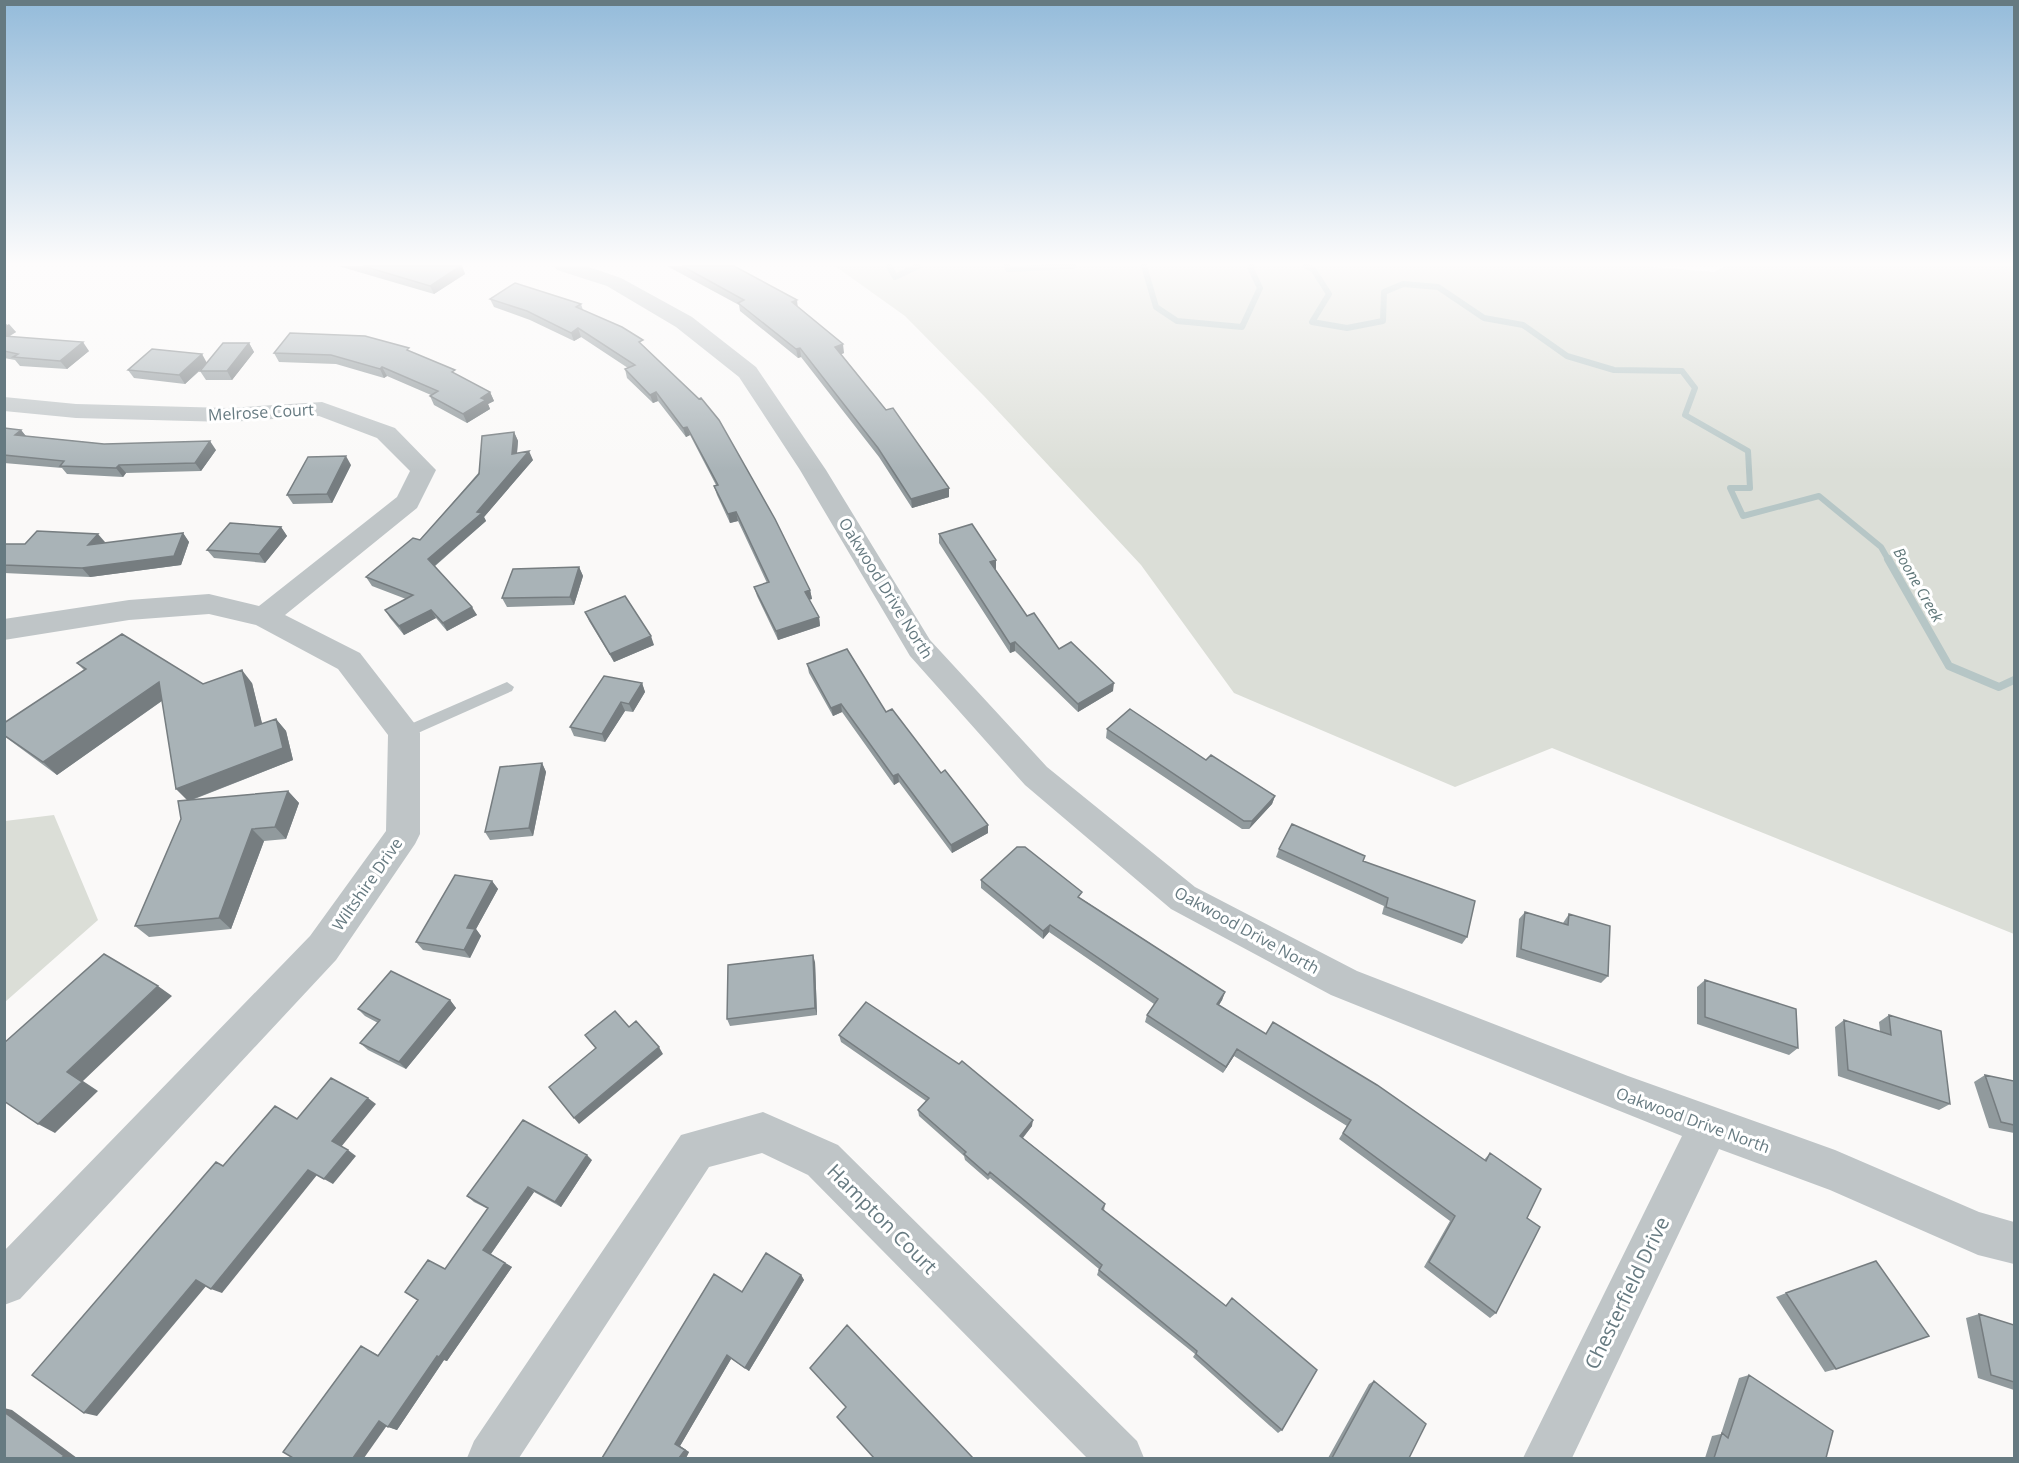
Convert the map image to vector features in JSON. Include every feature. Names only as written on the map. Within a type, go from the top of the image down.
[{"type":"street","name":"Oakwood Drive North","points":[[700,334],[748,372],[813,470],[920,648],[1036,776],[1183,898],[1344,983],[1708,1127],[1835,1171],[1978,1233],[2014,1243]]},
{"type":"street","name":"Melrose Court","points":[[4,404],[76,411],[228,415],[322,409],[386,433],[423,470],[408,502],[264,617]]},
{"type":"street","points":[[4,630],[129,610],[209,604],[264,617],[349,661],[404,734]]},
{"type":"street","name":"Wiltshire Drive","points":[[4,1283],[323,948],[403,834],[404,734]]},
{"type":"street","name":"Chesterfield Drive","points":[[1546,1458],[1708,1127]]},
{"type":"street","name":"Hampton Court","points":[[491,1458],[696,1150],[763,1132],[823,1160],[1120,1458]]},
{"type":"lane","points":[[404,734],[507,687]]},
{"type":"shaded area","points":[[923,334],[2014,334],[2014,934],[1552,748],[1455,787],[1234,693],[1141,565],[984,396]]},
{"type":"shaded area","points":[[54,815],[98,920],[5,1002],[5,821]]},
{"type":"building","points":[[289,334],[365,336],[409,348],[407,350],[455,370],[452,372],[490,392],[481,398],[486,400],[463,414],[430,396],[438,391],[382,367],[380,369],[331,355],[274,353]]},
{"type":"building","points":[[588,334],[634,334],[643,340],[639,342],[699,399],[701,398],[719,420],[775,519],[810,590],[805,592],[819,617],[776,631],[754,587],[769,582],[736,512],[728,514],[714,486],[718,485],[687,427],[683,428],[656,392],[650,395],[625,369],[635,365]]},
{"type":"building","points":[[777,334],[831,334],[843,344],[835,347],[886,410],[893,408],[949,488],[911,499],[878,448],[800,348],[796,349]]},
{"type":"building","points":[[4,336],[83,342],[60,361],[13,357],[18,354],[4,351]]},
{"type":"building","points":[[223,343],[249,343],[227,371],[200,371]]},
{"type":"building","points":[[152,349],[202,354],[179,375],[128,370]]},
{"type":"building","points":[[4,428],[21,430],[15,435],[104,444],[210,441],[195,463],[119,465],[116,468],[60,466],[64,461],[4,455]]},
{"type":"building","points":[[514,432],[512,454],[529,451],[477,512],[482,513],[428,559],[472,607],[443,623],[431,610],[399,626],[385,610],[413,595],[366,577],[413,538],[420,540],[479,474],[482,436]]},
{"type":"building","points":[[346,456],[327,494],[287,495],[308,457]]},
{"type":"building","points":[[230,523],[281,527],[259,554],[207,550]]},
{"type":"building","points":[[972,524],[996,560],[990,562],[1027,616],[1034,613],[1059,649],[1071,642],[1114,683],[1078,704],[1015,642],[1010,644],[939,534]]},
{"type":"building","points":[[37,531],[98,534],[88,545],[183,533],[174,556],[82,568],[4,565],[4,544],[25,544]]},
{"type":"building","points":[[579,567],[570,597],[502,598],[513,569]]},
{"type":"building","points":[[625,596],[651,636],[610,654],[585,612]]},
{"type":"building","points":[[122,634],[203,684],[242,670],[255,726],[276,719],[283,748],[176,789],[159,682],[43,762],[4,735],[4,723],[86,669],[77,663]]},
{"type":"building","points":[[847,649],[886,712],[892,709],[941,773],[945,770],[988,825],[951,845],[898,774],[893,776],[841,704],[831,708],[807,664]]},
{"type":"building","points":[[604,676],[642,683],[629,704],[621,702],[602,734],[570,727]]},
{"type":"building","points":[[1130,709],[1206,760],[1211,755],[1275,796],[1252,821],[1244,821],[1107,729]]},
{"type":"building","points":[[542,763],[529,828],[485,832],[500,767]]},
{"type":"building","points":[[288,791],[275,827],[252,829],[219,918],[135,926],[181,819],[178,801]]},
{"type":"building","points":[[1292,824],[1365,856],[1363,861],[1475,901],[1467,937],[1386,907],[1388,898],[1279,849]]},
{"type":"building","points":[[1017,847],[1025,847],[1082,892],[1078,897],[1225,992],[1217,1004],[1266,1034],[1273,1022],[1377,1085],[1486,1161],[1490,1153],[1541,1189],[1527,1218],[1540,1227],[1496,1313],[1429,1262],[1455,1216],[1343,1133],[1351,1120],[1237,1049],[1226,1067],[1147,1015],[1158,999],[1050,925],[1043,931],[981,880]]},
{"type":"building","points":[[455,875],[492,881],[467,928],[475,929],[464,950],[416,942]]},
{"type":"building","points":[[1525,912],[1568,925],[1569,914],[1610,926],[1608,976],[1521,949]]},
{"type":"building","points":[[104,954],[158,986],[67,1072],[82,1082],[38,1124],[4,1101],[4,1043]]},
{"type":"building","points":[[813,955],[815,1008],[727,1019],[728,965]]},
{"type":"building","points":[[391,971],[450,1000],[399,1062],[360,1043],[380,1020],[358,1009]]},
{"type":"building","points":[[1705,980],[1796,1009],[1798,1048],[1705,1017]]},
{"type":"building","points":[[866,1002],[959,1064],[962,1061],[1033,1120],[1020,1136],[1105,1204],[1102,1209],[1226,1306],[1232,1298],[1317,1370],[1282,1430],[1196,1354],[1197,1351],[1099,1270],[1102,1265],[990,1172],[988,1175],[964,1154],[966,1152],[918,1110],[929,1098],[839,1035]]},
{"type":"building","points":[[615,1011],[629,1027],[636,1021],[659,1047],[574,1118],[549,1087],[596,1048],[585,1035]]},
{"type":"building","points":[[1889,1015],[1941,1031],[1950,1104],[1848,1070],[1844,1020],[1891,1035]]},
{"type":"building","points":[[1985,1075],[2014,1081],[2014,1125],[2001,1122]]},
{"type":"building","points":[[331,1078],[368,1098],[332,1141],[348,1150],[324,1179],[308,1170],[211,1289],[196,1280],[84,1413],[32,1375],[216,1162],[223,1166],[275,1106],[297,1119]]},
{"type":"building","points":[[523,1120],[587,1155],[555,1202],[528,1187],[483,1250],[505,1263],[388,1427],[379,1421],[353,1458],[293,1458],[283,1452],[361,1346],[378,1356],[418,1300],[405,1292],[428,1260],[445,1269],[488,1208],[467,1196]]},
{"type":"building","points":[[766,1253],[801,1275],[745,1368],[727,1355],[675,1444],[685,1450],[679,1458],[602,1458],[714,1274],[742,1292]]},
{"type":"building","points":[[1876,1261],[1929,1336],[1836,1369],[1786,1293]]},
{"type":"building","points":[[1979,1314],[2014,1325],[2014,1382],[1991,1375]]},
{"type":"building","points":[[847,1325],[973,1458],[874,1458],[837,1417],[846,1407],[810,1368]]},
{"type":"building","points":[[1749,1375],[1833,1431],[1826,1458],[1714,1458],[1722,1433],[1728,1438]]},
{"type":"building","points":[[1374,1381],[1426,1424],[1409,1458],[1332,1458]]},
{"type":"building","points":[[4,1412],[64,1456],[61,1458],[4,1458]]},
{"type":"waterway","name":"Boone Creek","points":[[1536,334],[1567,356],[1614,370],[1682,371],[1695,388],[1685,415],[1748,451],[1750,488],[1730,488],[1743,516],[1819,496],[1881,547],[1889,561]]},
{"type":"waterway","name":"Boone Creek","points":[[1888,559],[1949,666],[1999,687],[2014,680]]}]
